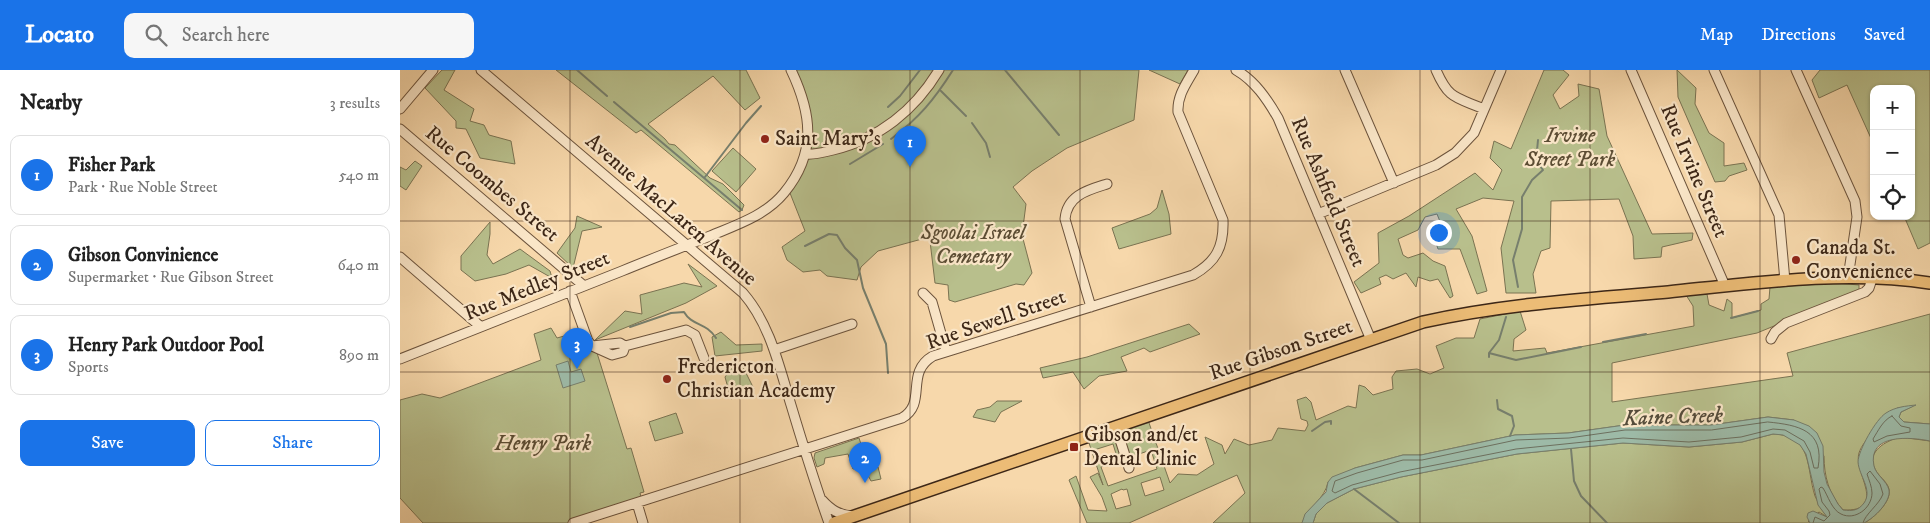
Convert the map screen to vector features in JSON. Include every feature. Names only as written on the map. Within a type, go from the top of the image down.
[{"type":"main road","name":"Rue Gibson Street","points":[[834,523],[1423,322],[1490,309],[1756,283],[1872,278],[1930,283]]},
{"type":"street","points":[[400,109],[432,70]]},
{"type":"street","name":"Avenue MacLaren Avenue","points":[[481,70],[743,293],[753,305],[760,315],[774,350],[829,523]]},
{"type":"street","name":"Rue Medley Street","points":[[400,359],[687,245],[761,213],[773,204],[791,184],[806,154],[809,129],[808,114],[791,70]]},
{"type":"street","points":[[806,154],[814,155],[858,143],[881,131],[897,119],[924,93],[938,70]]},
{"type":"street","name":"Rue Sewell Street","points":[[572,523],[902,418],[914,406],[919,369],[928,359],[946,351],[1193,275],[1211,263],[1222,244],[1223,220],[1178,112],[1178,100],[1194,70]]},
{"type":"street","name":"Rue Ashfield Street","points":[[1236,70],[1254,84],[1265,96],[1278,118],[1371,340]]},
{"type":"street","points":[[1345,70],[1394,183]]},
{"type":"street","points":[[1436,70],[1444,87],[1452,96],[1484,109]]},
{"type":"street","points":[[1318,214],[1436,165],[1455,153],[1474,133],[1501,70]]},
{"type":"street","name":"Rue Irvine Street","points":[[1631,70],[1725,286]]},
{"type":"street","points":[[1714,70],[1779,216],[1785,281]]},
{"type":"street","points":[[1796,70],[1855,201],[1856,226],[1848,278]]},
{"type":"street","name":"Rue Coombes Street","points":[[400,129],[584,286]]},
{"type":"street","points":[[1091,307],[1065,219],[1066,210],[1070,202],[1077,196],[1108,184]]},
{"type":"street","points":[[400,258],[481,327]]},
{"type":"street","points":[[1771,339],[1775,332],[1786,324],[1865,292],[1869,288],[1872,278]]},
{"type":"street","points":[[570,291],[588,341],[592,346],[620,343],[625,346],[686,330],[695,335],[704,358]]},
{"type":"street","points":[[923,293],[932,302],[946,351]]},
{"type":"street","points":[[774,350],[852,324]]},
{"type":"street","points":[[1116,427],[1129,468]]},
{"type":"street","points":[[820,498],[836,512],[857,516]]},
{"type":"street","points":[[637,503],[644,523]]},
{"type":"green space","points":[[442,70],[455,70],[444,90],[474,109],[470,121],[484,125],[489,135],[511,141],[515,164],[480,158],[466,129],[456,128],[456,121],[425,88]]},
{"type":"green space","points":[[556,70],[746,70],[760,98],[745,110],[713,76],[648,124],[669,144],[675,145],[710,178],[723,184],[744,205],[742,210],[739,212],[641,130],[636,133]]},
{"type":"green space","name":"Sgoolai Israel Cemetary","points":[[791,70],[1139,70],[1134,120],[1067,148],[1032,171],[1013,187],[1026,204],[1022,235],[1032,273],[1024,285],[1016,284],[955,302],[949,300],[948,285],[935,283],[930,241],[922,239],[878,251],[861,267],[857,280],[827,276],[820,270],[803,272],[787,260],[782,247],[805,231],[788,188],[809,129]]},
{"type":"green space","points":[[1149,70],[1188,70],[1180,84]]},
{"type":"green space","name":"Irvine Street Park","points":[[1544,70],[1563,70],[1569,75],[1553,95],[1560,109],[1579,96],[1578,84],[1599,89],[1607,136],[1652,234],[1693,233],[1692,240],[1662,247],[1661,257],[1634,259],[1633,236],[1619,199],[1551,201],[1550,248],[1541,251],[1533,274],[1536,293],[1506,293],[1501,248],[1514,201],[1483,198],[1456,209],[1472,236],[1487,291],[1477,294],[1460,249],[1438,249],[1430,226],[1441,224],[1437,214],[1425,217],[1418,230],[1398,239],[1403,255],[1408,258],[1423,253],[1433,261],[1445,266],[1453,296],[1450,298],[1438,279],[1430,281],[1418,277],[1416,287],[1406,273],[1393,279],[1386,275],[1379,278],[1381,284],[1361,293],[1354,282],[1379,263],[1378,233],[1409,216],[1475,173],[1493,190],[1502,170],[1490,158],[1494,141],[1511,149]]},
{"type":"green space","points":[[1677,70],[1696,88],[1695,104],[1709,133],[1724,143],[1724,166],[1744,163],[1747,170],[1729,176],[1725,181],[1715,182],[1678,97]]},
{"type":"green space","points":[[1820,70],[1930,70],[1930,243],[1918,249],[1906,220],[1915,220],[1915,85],[1870,85],[1870,136],[1847,85],[1819,98],[1812,80]]},
{"type":"green space","points":[[733,148],[756,169],[736,192],[712,171]]},
{"type":"green space","points":[[415,161],[422,166],[406,190],[400,186],[400,167],[406,170]]},
{"type":"green space","points":[[1162,190],[1169,214],[1171,234],[1119,249],[1112,228],[1150,214],[1157,208]]},
{"type":"green space","points":[[577,216],[602,227],[582,231],[573,268],[557,253],[575,228]]},
{"type":"green space","points":[[490,222],[487,255],[493,264],[520,249],[550,271],[552,278],[529,265],[506,274],[475,281],[461,270],[461,256]]},
{"type":"green space","points":[[688,264],[717,286],[686,303],[595,340],[625,311],[642,314],[640,295],[684,283],[702,287]]},
{"type":"green space","points":[[1836,283],[1859,285],[1859,290],[1757,333],[1612,363],[1612,402],[1793,376],[1787,353],[1930,314],[1930,424],[1904,422],[1899,417],[1901,412],[1913,406],[1897,408],[1870,436],[1861,447],[1858,461],[1867,498],[1864,505],[1857,509],[1843,510],[1838,504],[1828,485],[1824,456],[1794,420],[1768,417],[1711,425],[1625,425],[1568,433],[1515,435],[1421,455],[1403,455],[1355,468],[1328,482],[1324,493],[1308,512],[1302,523],[1213,523],[1245,493],[1237,475],[1129,523],[1087,523],[1069,480],[1076,476],[1088,510],[1107,511],[1102,497],[1090,477],[1098,473],[1103,485],[1088,440],[1109,433],[1114,436],[1122,460],[1101,467],[1108,486],[1157,469],[1151,450],[1130,457],[1122,433],[1125,428],[1148,420],[1170,483],[1178,474],[1197,475],[1214,464],[1205,437],[1222,445],[1225,454],[1234,439],[1249,445],[1272,440],[1278,428],[1305,431],[1308,425],[1307,421],[1301,419],[1297,400],[1306,397],[1311,402],[1316,420],[1348,406],[1356,408],[1359,385],[1365,387],[1373,395],[1393,389],[1392,377],[1396,371],[1417,369],[1430,374],[1444,368],[1436,346],[1456,338],[1474,338],[1480,319],[1520,311],[1526,330],[1514,339],[1513,351],[1545,348],[1547,353],[1694,326],[1693,306],[1686,295],[1707,294],[1709,305],[1724,311],[1727,299],[1732,303],[1732,318],[1761,310],[1761,304],[1769,299],[1770,287]],"holes":[[[1113,444],[1117,457],[1098,463],[1094,450]],[[1160,477],[1164,490],[1145,496],[1141,483]],[[1127,489],[1131,505],[1116,509],[1111,494]]]},
{"type":"green space","points":[[1189,324],[1200,334],[1150,352],[1144,348],[1121,357],[1127,371],[1099,376],[1084,389],[1073,372],[1043,378],[1040,368],[1087,357]]},
{"type":"green space","name":"Henry Park","points":[[551,328],[557,338],[575,333],[580,345],[597,353],[627,449],[631,448],[644,492],[640,493],[642,501],[573,523],[423,523],[400,498],[400,400],[422,394],[440,398],[541,360],[534,334]]},
{"type":"green space","points":[[721,332],[736,345],[762,344],[762,351],[715,356],[712,337]]},
{"type":"green space","points":[[743,367],[754,389],[731,399],[725,377],[731,369]]},
{"type":"green space","points":[[997,401],[1022,401],[1001,412],[995,422],[973,417],[977,410],[990,407]]},
{"type":"green space","points":[[676,413],[683,433],[655,441],[649,422]]},
{"type":"green space","points":[[1773,434],[1795,440],[1801,447],[1806,455],[1815,496],[1827,517],[1819,512],[1808,521],[1810,523],[1313,523],[1316,514],[1327,503],[1354,489],[1401,477],[1517,454],[1623,443],[1689,447],[1742,442]]},
{"type":"green space","points":[[1900,437],[1930,441],[1930,523],[1864,523],[1881,509],[1889,494],[1888,486],[1878,474],[1873,463],[1875,452],[1889,441]]},
{"type":"green space","points":[[859,438],[869,469],[878,467],[881,479],[871,481],[863,466],[853,469],[848,454],[825,458],[824,464],[817,467],[814,458],[815,453]]},
{"type":"water","points":[[568,361],[571,372],[581,369],[585,381],[563,388],[556,365]]},
{"type":"water","points":[[1916,405],[1901,412],[1899,417],[1904,422],[1930,424],[1930,441],[1902,438],[1884,443],[1877,448],[1874,455],[1874,466],[1888,487],[1889,495],[1881,509],[1864,523],[1810,523],[1807,517],[1808,513],[1813,511],[1827,517],[1818,505],[1806,454],[1800,445],[1783,435],[1773,434],[1742,442],[1689,447],[1623,443],[1517,454],[1401,477],[1354,489],[1327,503],[1316,514],[1313,523],[1302,523],[1305,514],[1326,492],[1328,482],[1332,477],[1355,468],[1403,455],[1421,455],[1515,435],[1568,433],[1625,425],[1711,425],[1768,417],[1794,420],[1809,426],[1817,433],[1823,446],[1824,472],[1827,484],[1843,510],[1855,510],[1862,506],[1867,493],[1858,462],[1868,436],[1882,416],[1889,411],[1904,406]]},
{"type":"waterway","points":[[577,70],[607,96]]},
{"type":"waterway","points":[[888,107],[900,96],[920,70]]},
{"type":"waterway","points":[[891,139],[910,124],[925,108],[953,70]]},
{"type":"waterway","points":[[1005,70],[1059,135]]},
{"type":"waterway","points":[[941,91],[966,116]]},
{"type":"waterway","points":[[614,102],[742,210]]},
{"type":"waterway","points":[[705,177],[761,106]]},
{"type":"waterway","points":[[972,123],[986,143],[990,157]]},
{"type":"waterway","points":[[1518,287],[1513,260],[1522,229],[1522,197],[1532,180],[1543,170],[1536,161],[1538,140]]},
{"type":"waterway","points":[[850,164],[883,144]]},
{"type":"waterway","points":[[805,246],[829,234],[837,235],[845,248],[857,260],[863,288],[886,344],[888,373]]},
{"type":"waterway","points":[[1731,318],[1758,311]]},
{"type":"waterway","points":[[630,327],[671,313],[684,312],[691,320],[708,329],[716,338]]},
{"type":"waterway","points":[[1489,357],[1489,353],[1499,340],[1506,317]]},
{"type":"waterway","points":[[1603,342],[1646,334]]},
{"type":"waterway","points":[[1489,353],[1516,360],[1581,347]]},
{"type":"waterway","points":[[1497,400],[1498,409],[1512,416],[1514,426],[1510,436]]},
{"type":"waterway","points":[[1312,431],[1325,422],[1331,421],[1331,424]]},
{"type":"waterway","points":[[1571,449],[1574,481],[1581,496],[1607,523]]},
{"type":"waterway","points":[[1354,489],[1399,523]]},
{"type":"place","name":"Saint Mary's","points":[[765,139]]},
{"type":"place","name":"Fisher Park","points":[[910,167]]},
{"type":"place","name":"Canada St. Convenience","points":[[1796,260]]},
{"type":"place","name":"Henry Park Outdoor Pool","points":[[577,369]]},
{"type":"place","name":"Fredericton Christian Academy","points":[[667,379]]},
{"type":"place","name":"Gibson and/et Dental Clinic","points":[[1074,447]]},
{"type":"place","name":"Gibson Convinience","points":[[865,483]]},
{"type":"water label","name":"Kaine Creek","points":[[1673,417]]}]
